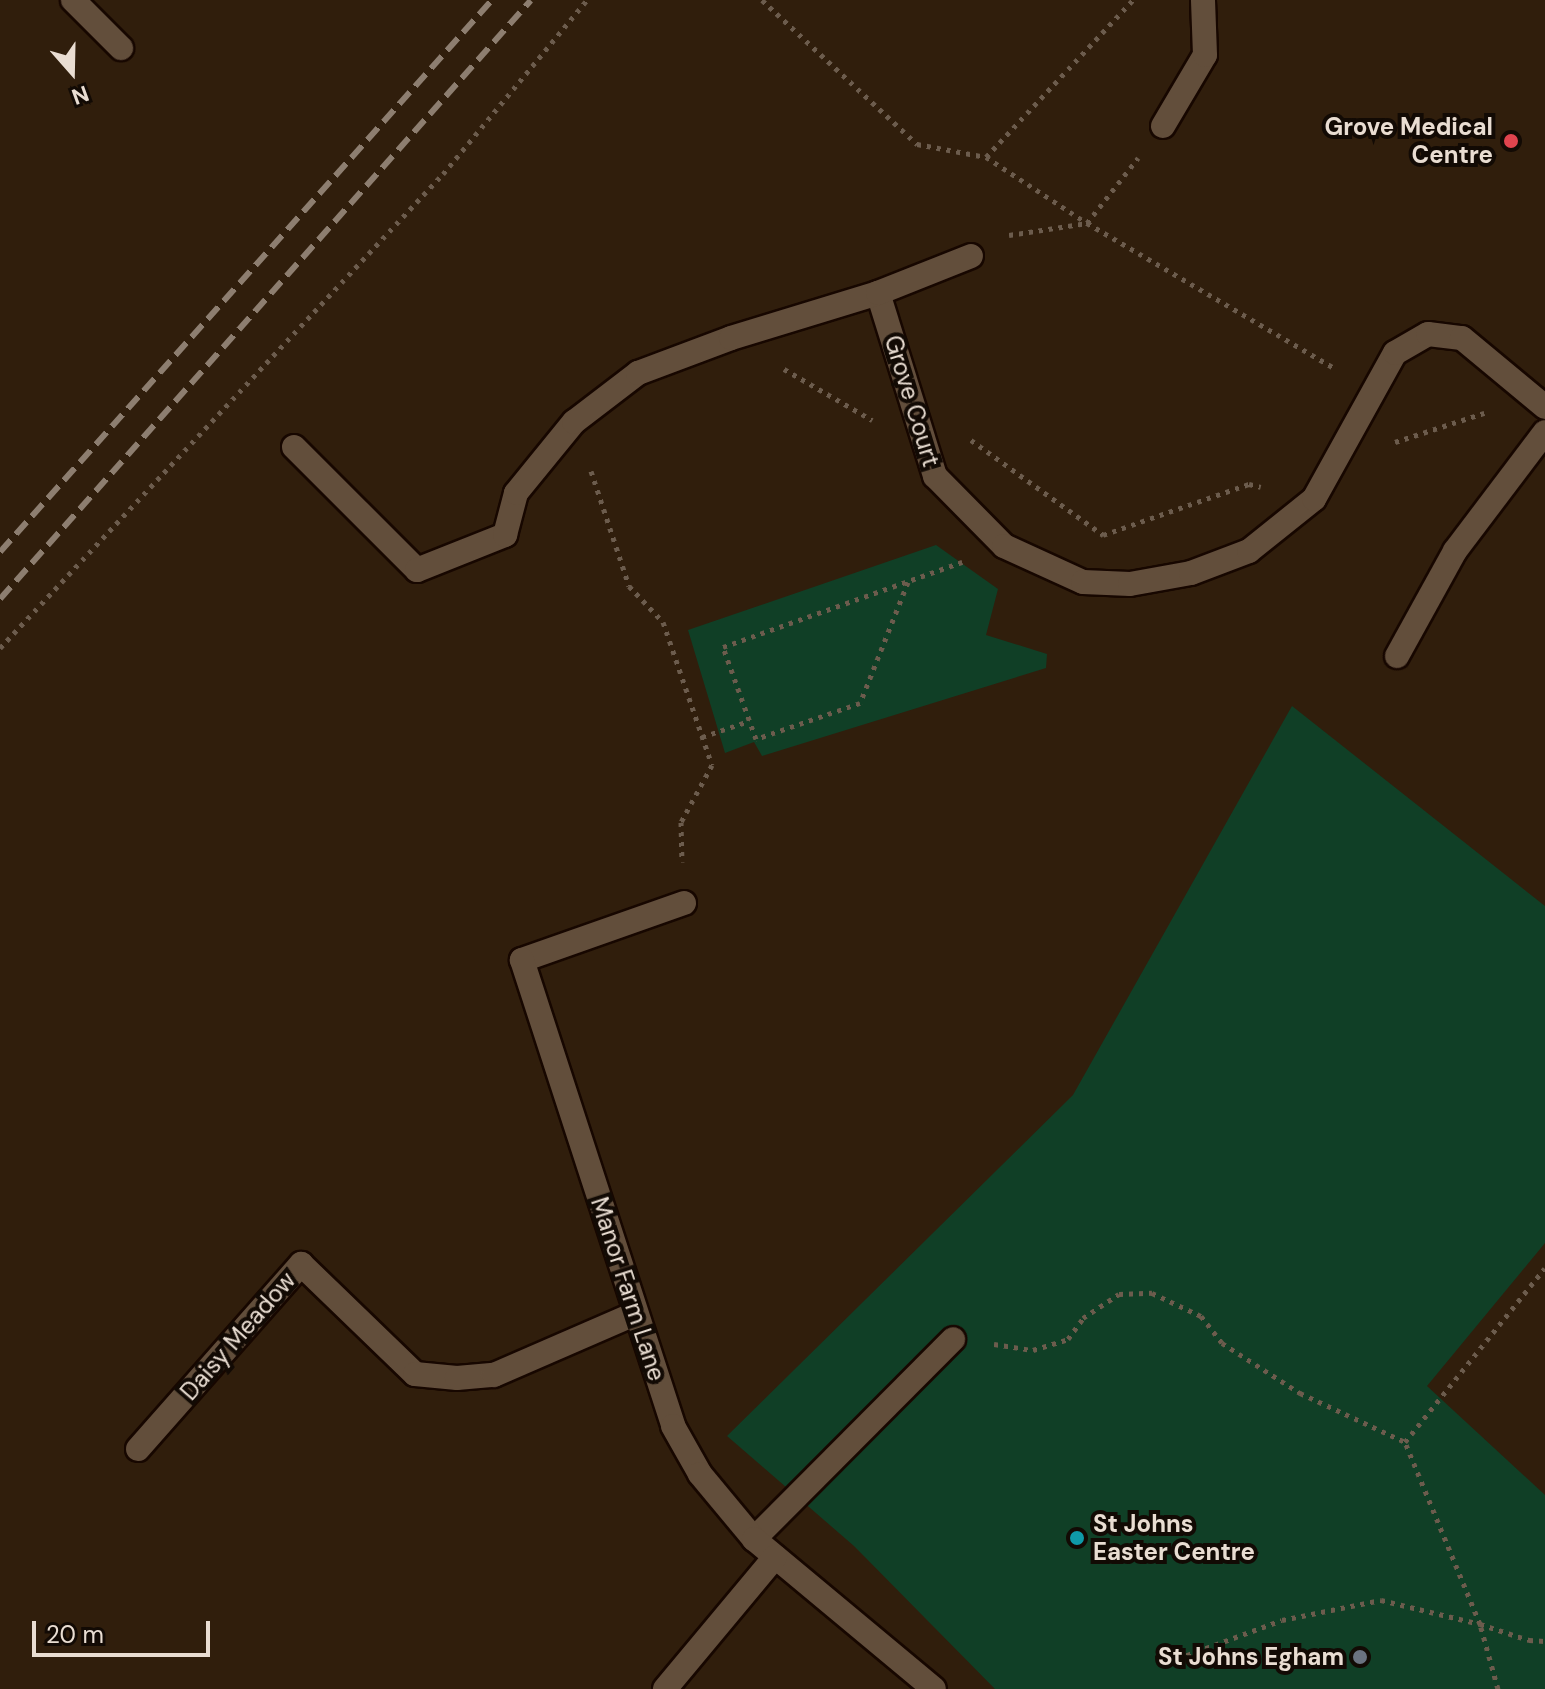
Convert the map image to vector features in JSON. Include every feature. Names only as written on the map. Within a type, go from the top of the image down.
[{"type":"street","points":[[73,0],[121,48]]},
{"type":"street","points":[[1163,126],[1205,55],[1203,0]]},
{"type":"street","points":[[294,447],[417,570],[505,535],[516,493],[574,422],[638,373],[731,338],[878,293],[971,256]]},
{"type":"street","name":"Grove Court","points":[[878,293],[935,476],[1004,546],[1083,582],[1130,584],[1191,573],[1249,551],[1314,499],[1395,353],[1428,334],[1462,338],[1539,402]]},
{"type":"street","points":[[1397,656],[1455,551],[1545,432]]},
{"type":"street","name":"Manor Farm Lane","points":[[684,903],[522,960],[634,1314],[673,1426],[700,1474],[754,1539],[934,1689]]},
{"type":"street","name":"Daisy Meadow","points":[[138,1449],[301,1264],[415,1374],[457,1378],[494,1375],[634,1314]]},
{"type":"street","points":[[754,1539],[953,1339]]},
{"type":"street","points":[[665,1689],[775,1557]]},
{"type":"path","points":[[0,648],[433,186],[587,0]]},
{"type":"path","points":[[762,0],[917,144],[986,157],[1087,223],[1375,392]]},
{"type":"path","points":[[986,157],[1133,0]]},
{"type":"path","points":[[971,256],[1001,236],[1087,223],[1163,126]]},
{"type":"path","points":[[731,338],[877,423],[960,433],[1103,535],[1249,484],[1314,499]]},
{"type":"path","points":[[1346,442],[1386,445],[1539,402]]},
{"type":"path","points":[[574,422],[629,586],[663,622],[712,765],[681,822],[684,903]]},
{"type":"path","points":[[908,582],[860,703],[756,739],[723,647],[1004,546]]},
{"type":"path","points":[[702,737],[749,721]]},
{"type":"path","points":[[1405,1442],[1545,1268]]},
{"type":"path","points":[[953,1339],[1033,1350],[1068,1339],[1083,1318],[1119,1294],[1152,1293],[1201,1316],[1222,1343],[1300,1393],[1405,1442],[1480,1624],[1498,1689]]},
{"type":"path","points":[[1168,1662],[1282,1620],[1381,1600],[1480,1624],[1529,1640],[1545,1641]]},
{"type":"green space","points":[[936,545],[998,589],[986,635],[1047,654],[1046,668],[762,756],[754,742],[725,753],[688,630]]},
{"type":"green space","points":[[1292,706],[1545,906],[1545,1243],[1427,1386],[1545,1495],[1545,1689],[995,1689],[854,1546],[727,1436],[1073,1095]]},
{"type":"railway","points":[[0,552],[492,0]]},
{"type":"railway","points":[[0,599],[531,0]]},
{"type":"place","name":"Grove Medical Centre","points":[[1511,141]]},
{"type":"place","name":"St Johns Easter Centre","points":[[1077,1538]]},
{"type":"place","name":"St Johns Egham","points":[[1360,1657]]}]
